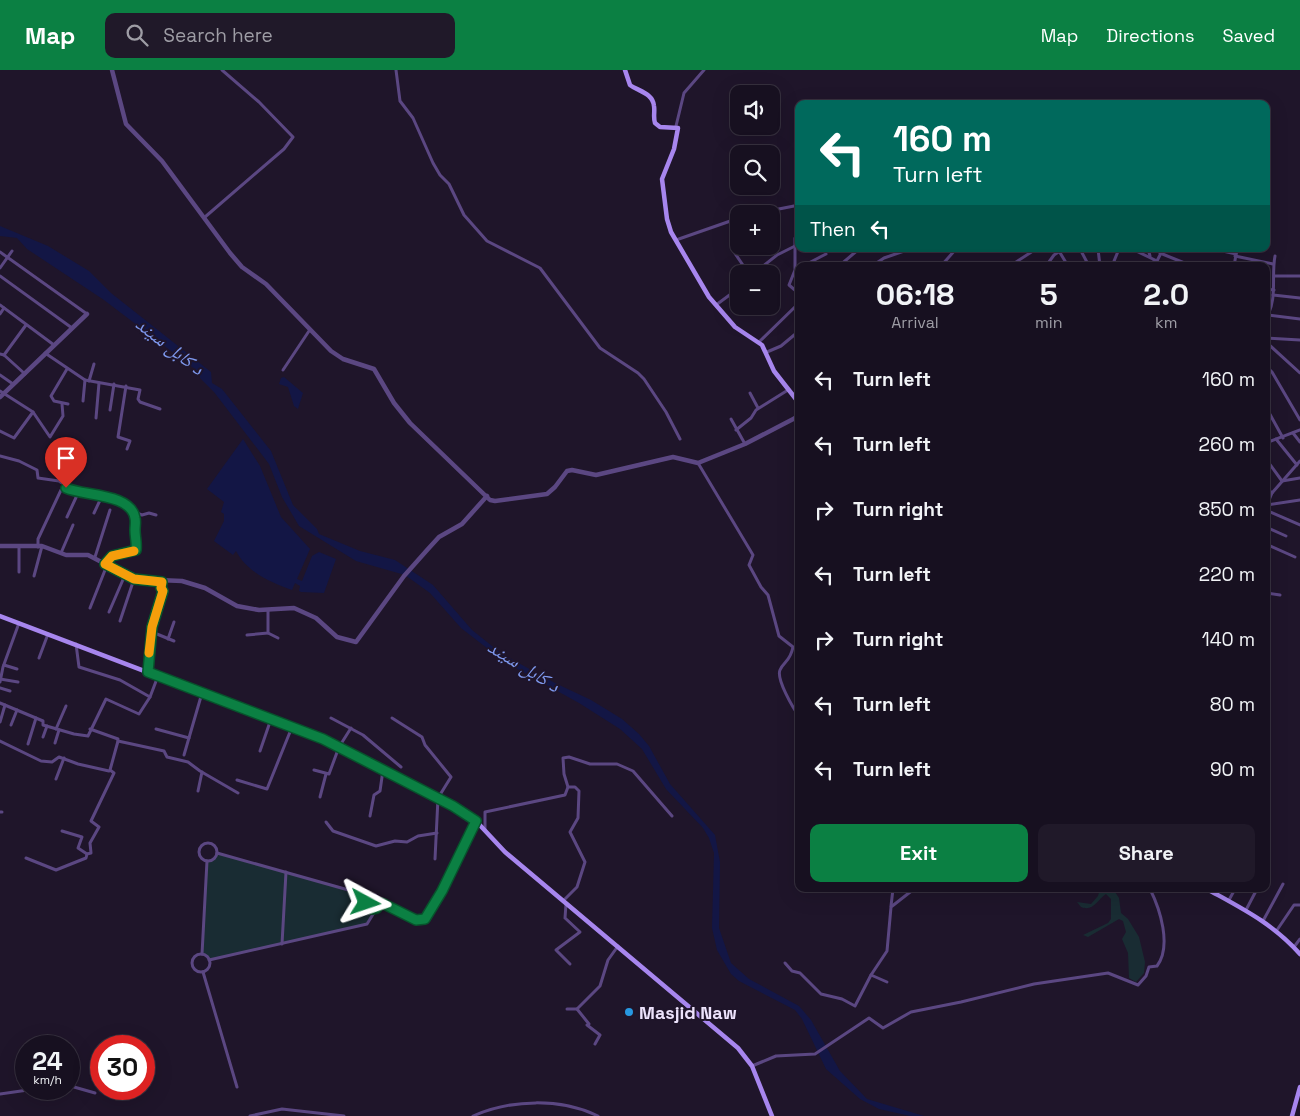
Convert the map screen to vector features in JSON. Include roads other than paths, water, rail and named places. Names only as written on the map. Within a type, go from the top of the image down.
[{"type":"main road","points":[[625,70],[630,85],[641,90],[652,100],[654,119],[658,125],[676,126],[677,135],[664,173],[662,185],[667,219],[676,240],[716,306],[735,327],[759,342],[767,352],[768,362],[795,398]]},
{"type":"main road","points":[[0,616],[292,726],[339,747],[438,798],[476,821],[505,852],[723,1033],[752,1066],[772,1116]]},
{"type":"main road","points":[[1215,892],[1277,930],[1300,954]]},
{"type":"main road","points":[[1292,1116],[1300,1087]]},
{"type":"main road","points":[[1294,1109],[1300,1101]]},
{"type":"street","points":[[112,70],[126,124],[162,161],[242,267],[266,284],[309,331],[336,356],[374,369],[394,403],[410,423],[490,500],[542,496],[555,487],[567,471],[572,470],[596,475],[673,457],[698,463],[745,444],[795,417]]},
{"type":"street","points":[[205,218],[284,149],[293,137],[259,102],[222,70]]},
{"type":"street","points":[[396,70],[400,100],[413,118],[432,163],[449,184],[464,215],[488,240],[540,268],[600,348],[644,379],[666,412],[680,440]]},
{"type":"street","points":[[676,126],[684,93],[704,70]]},
{"type":"street","points":[[780,209],[795,206]]},
{"type":"street","points":[[676,240],[730,221]]},
{"type":"street","points":[[764,265],[777,255],[795,246],[795,238]]},
{"type":"street","points":[[0,268],[12,251]]},
{"type":"street","points":[[0,252],[87,314],[25,374],[1,394],[33,412],[50,437],[63,416],[62,404]]},
{"type":"street","points":[[844,262],[855,252]]},
{"type":"street","points":[[878,262],[901,252]]},
{"type":"street","points":[[945,262],[953,252]]},
{"type":"street","points":[[1015,262],[1030,252]]},
{"type":"street","points":[[1049,262],[1057,252]]},
{"type":"street","points":[[1140,252],[1157,261]]},
{"type":"street","points":[[1149,252],[1150,256]]},
{"type":"street","points":[[1225,252],[1265,262]]},
{"type":"street","points":[[1235,262],[1236,252]]},
{"type":"street","points":[[1157,261],[1160,253],[1182,262]]},
{"type":"street","points":[[811,262],[826,254]]},
{"type":"street","points":[[1270,304],[1274,290],[1273,264],[1275,256]]},
{"type":"street","points":[[795,273],[789,285],[795,290]]},
{"type":"street","points":[[0,276],[73,328]]},
{"type":"street","points":[[1274,276],[1300,276]]},
{"type":"street","points":[[1270,289],[1274,290]]},
{"type":"street","points":[[716,306],[730,295]]},
{"type":"street","points":[[1273,295],[1300,298]]},
{"type":"street","points":[[0,305],[55,345]]},
{"type":"street","points":[[759,342],[795,307]]},
{"type":"street","points":[[0,314],[4,308]]},
{"type":"street","points":[[1270,317],[1300,319]]},
{"type":"street","points":[[25,374],[2,354],[26,324]]},
{"type":"street","points":[[284,370],[309,331]]},
{"type":"street","points":[[767,352],[781,346],[795,334]]},
{"type":"street","points":[[1270,340],[1300,340]]},
{"type":"street","points":[[1270,344],[1300,372]]},
{"type":"street","points":[[45,353],[87,380],[140,390],[138,400],[140,402],[160,409]]},
{"type":"street","points":[[83,401],[87,380],[94,364]]},
{"type":"street","points":[[67,368],[51,396],[54,401],[68,404]]},
{"type":"street","points":[[1270,370],[1300,420]]},
{"type":"street","points":[[0,375],[13,384]]},
{"type":"street","points":[[96,418],[99,383]]},
{"type":"street","points":[[110,410],[114,384]]},
{"type":"street","points":[[126,386],[118,437],[130,441],[127,449]]},
{"type":"street","points":[[736,430],[758,408],[788,390]]},
{"type":"street","points":[[750,393],[758,408]]},
{"type":"street","points":[[0,432],[14,438],[33,412]]},
{"type":"street","points":[[1270,414],[1283,438]]},
{"type":"street","points":[[731,419],[745,444]]},
{"type":"street","points":[[1270,442],[1300,430]]},
{"type":"street","points":[[1293,433],[1300,442]]},
{"type":"street","points":[[1276,440],[1297,465]]},
{"type":"street","points":[[0,456],[19,461],[37,470],[38,478],[59,482],[73,491],[116,498],[133,512],[142,515],[149,513],[156,515]]},
{"type":"street","points":[[1270,498],[1272,493],[1300,461]]},
{"type":"street","points":[[698,463],[753,555],[749,564],[760,587],[768,595],[779,636],[794,647],[789,660],[780,668],[779,674],[789,701],[795,710]]},
{"type":"street","points":[[1270,464],[1282,481]]},
{"type":"street","points":[[1282,481],[1300,478]]},
{"type":"street","points":[[34,576],[40,547],[38,539],[61,490]]},
{"type":"street","points":[[67,517],[80,491]]},
{"type":"street","points":[[94,513],[102,496]]},
{"type":"street","points":[[0,546],[40,547],[75,557],[88,555],[134,579],[162,582],[182,580],[205,588],[236,606],[268,610],[298,609],[316,618],[337,637],[357,641],[410,569],[439,537],[462,524],[487,496]]},
{"type":"street","points":[[1270,507],[1300,500]]},
{"type":"street","points":[[95,558],[110,510]]},
{"type":"street","points":[[1270,510],[1300,525]]},
{"type":"street","points":[[90,608],[106,564],[112,556],[136,550],[136,519],[133,512]]},
{"type":"street","points":[[61,552],[73,525]]},
{"type":"street","points":[[1270,529],[1286,536]]},
{"type":"street","points":[[1270,546],[1294,556]]},
{"type":"street","points":[[19,547],[19,572]]},
{"type":"street","points":[[109,612],[125,574]]},
{"type":"street","points":[[120,621],[134,579]]},
{"type":"street","points":[[148,672],[151,632],[163,591],[161,588],[162,582]]},
{"type":"street","points":[[1270,594],[1280,595]]},
{"type":"street","points":[[268,610],[268,633]]},
{"type":"street","points":[[168,639],[174,622]]},
{"type":"street","points":[[18,682],[0,680],[2,666],[19,623]]},
{"type":"street","points":[[151,632],[174,640]]},
{"type":"street","points":[[247,635],[272,633],[278,638]]},
{"type":"street","points":[[38,658],[48,634]]},
{"type":"street","points":[[76,644],[79,667],[120,680],[150,696]]},
{"type":"street","points":[[2,666],[16,669]]},
{"type":"street","points":[[0,703],[44,721],[43,725],[88,736],[106,699],[139,714],[159,676]]},
{"type":"street","points":[[0,688],[10,691]]},
{"type":"street","points":[[184,755],[202,693]]},
{"type":"street","points":[[0,722],[5,705]]},
{"type":"street","points":[[55,742],[66,706]]},
{"type":"street","points":[[12,726],[17,710]]},
{"type":"street","points":[[28,744],[36,718]]},
{"type":"street","points":[[260,751],[272,718]]},
{"type":"street","points":[[331,718],[363,735],[401,767]]},
{"type":"street","points":[[392,718],[422,737],[424,745],[450,776],[438,798],[435,859]]},
{"type":"street","points":[[43,737],[47,726]]},
{"type":"street","points":[[237,780],[267,789],[292,726]]},
{"type":"street","points":[[320,797],[326,774],[329,774],[339,747],[351,728]]},
{"type":"street","points":[[90,729],[111,734],[118,741],[164,750],[167,757],[188,762],[238,793]]},
{"type":"street","points":[[156,729],[188,738]]},
{"type":"street","points":[[0,741],[41,761],[52,762],[59,757],[114,773],[91,821],[99,827],[90,843],[91,853],[87,854],[86,858],[56,870],[26,858]]},
{"type":"street","points":[[110,771],[118,741]]},
{"type":"street","points":[[486,830],[485,812],[565,795],[568,787],[564,774],[563,758],[570,757],[590,764],[616,764],[633,771],[672,816]]},
{"type":"street","points":[[56,779],[64,758]]},
{"type":"street","points":[[314,770],[326,774]]},
{"type":"street","points":[[370,816],[374,795],[380,792],[383,770]]},
{"type":"street","points":[[198,791],[202,772]]},
{"type":"street","points":[[568,787],[575,787],[579,791],[578,818],[570,832],[578,853],[585,862],[577,887],[565,902],[565,918],[580,932],[556,950],[570,964]]},
{"type":"street","points":[[368,898],[372,895],[377,896],[380,903],[416,920],[425,919],[442,891],[476,821]]},
{"type":"street","points":[[326,822],[333,832],[376,846],[395,841],[407,842],[418,836],[437,833]]},
{"type":"street","points":[[62,830],[82,837],[78,848],[87,854]]},
{"type":"street","points":[[207,861],[199,854],[202,845],[212,844],[217,853],[352,891],[368,898]]},
{"type":"street","points":[[207,861],[213,859],[217,853]]},
{"type":"street","points":[[202,954],[207,861]]},
{"type":"street","points":[[282,944],[286,872]]},
{"type":"street","points":[[1263,921],[1283,884]]},
{"type":"street","points":[[785,963],[792,970],[800,973],[821,994],[842,999],[855,1006],[871,975],[887,951],[893,892]]},
{"type":"street","points":[[891,907],[910,892]]},
{"type":"street","points":[[752,1066],[776,1056],[815,1054],[869,1018],[883,1028],[911,1012],[1034,984],[1108,973],[1138,985],[1146,976],[1149,967],[1158,966],[1164,952],[1164,938],[1156,900],[1152,892]]},
{"type":"street","points":[[1229,900],[1233,892]]},
{"type":"street","points":[[1246,910],[1255,892]]},
{"type":"street","points":[[368,898],[367,906],[375,909]]},
{"type":"street","points":[[202,954],[210,960],[367,924],[380,903]]},
{"type":"street","points":[[1277,930],[1294,904],[1300,905]]},
{"type":"street","points":[[1294,947],[1300,939]]},
{"type":"street","points":[[567,1009],[577,1009],[600,986],[608,960],[618,945]]},
{"type":"street","points":[[202,954],[193,958],[192,966],[196,971],[204,972]]},
{"type":"street","points":[[204,972],[209,967],[210,960]]},
{"type":"street","points":[[204,972],[237,1087]]},
{"type":"street","points":[[871,975],[887,982]]},
{"type":"street","points":[[577,1009],[589,1024],[587,1025],[600,1035],[595,1044]]},
{"type":"street","points":[[0,1094],[15,1092]]},
{"type":"street","points":[[473,1116],[512,1104],[549,1103],[579,1108],[598,1116]]},
{"type":"street","points":[[250,1116],[282,1109],[344,1116]]},
{"type":"water","name":"د کابل سيند","points":[[0,226],[48,246],[89,271],[111,293],[211,372],[212,383],[222,389],[271,451],[293,505],[317,529],[319,534],[360,551],[395,560],[433,585],[472,630],[502,654],[591,700],[622,719],[639,734],[649,746],[670,784],[715,835],[720,862],[719,928],[731,963],[749,979],[799,1006],[811,1020],[840,1071],[867,1099],[924,1116],[910,1116],[879,1109],[860,1099],[826,1069],[802,1019],[795,1010],[739,981],[731,974],[717,950],[712,928],[714,853],[709,838],[703,828],[666,789],[642,749],[620,729],[579,703],[505,662],[461,628],[430,593],[405,575],[356,561],[299,526],[282,497],[269,464],[214,392],[200,378],[200,373],[104,300],[27,249],[17,238],[0,236]]},
{"type":"water","points":[[284,377],[303,393],[298,409],[294,406],[288,387],[279,384],[281,378]]},
{"type":"water","points":[[243,439],[260,466],[281,517],[310,549],[297,579],[302,581],[312,556],[319,552],[336,559],[324,593],[301,592],[299,591],[300,586],[295,583],[292,590],[276,583],[246,565],[236,551],[233,555],[214,541],[224,521],[224,514],[221,512],[224,502],[207,489]]},
{"type":"place","name":"Masjid Naw","points":[[629,1012]]}]
